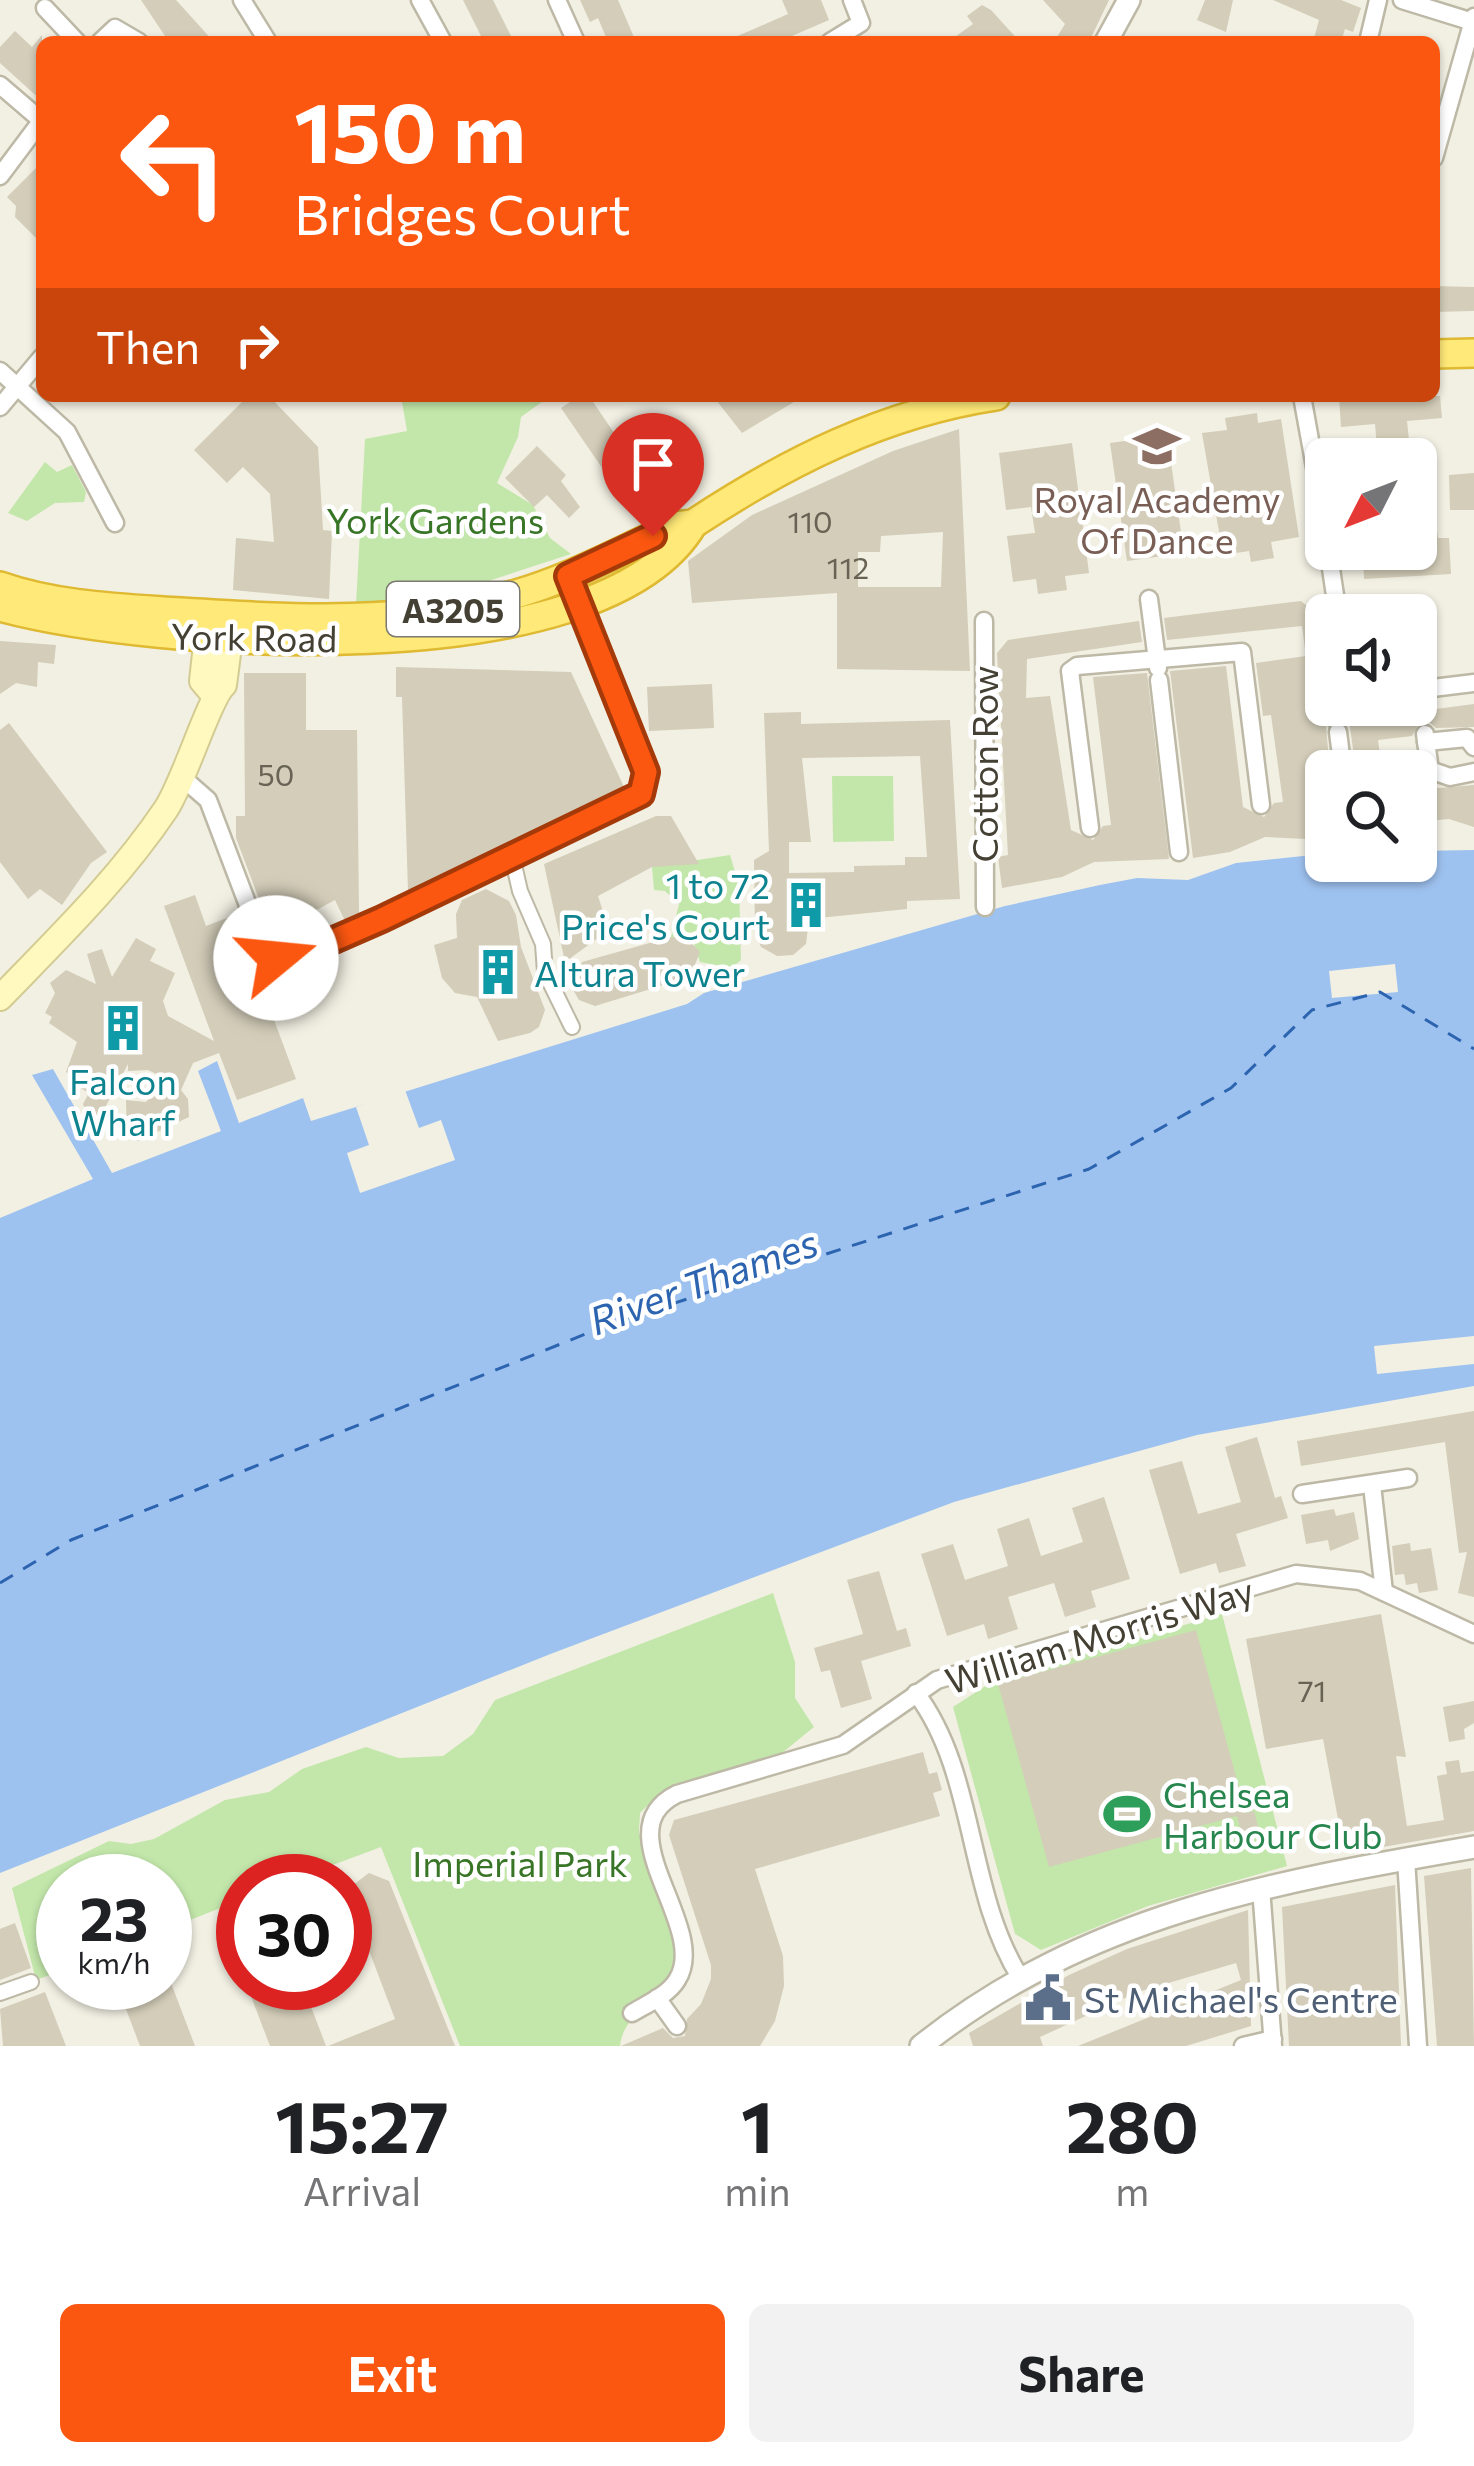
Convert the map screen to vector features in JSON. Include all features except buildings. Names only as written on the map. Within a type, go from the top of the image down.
[{"type":"highway","points":[[1440,354],[1474,353]]},
{"type":"highway","name":"York Road","points":[[0,607],[100,628],[422,615],[568,576],[676,526],[693,524],[793,460],[940,402]]},
{"type":"highway","name":"York Road","points":[[0,586],[220,626],[369,638],[488,631],[579,605],[664,555],[683,541],[693,524]]},
{"type":"main road","points":[[0,998],[118,873],[184,779],[213,694],[202,681],[220,626]]},
{"type":"street","points":[[242,0],[264,36]]},
{"type":"street","points":[[420,0],[440,36]]},
{"type":"street","points":[[557,0],[573,36]]},
{"type":"street","points":[[839,36],[860,23],[851,0]]},
{"type":"street","points":[[1109,36],[1129,0]]},
{"type":"street","points":[[1369,36],[1378,0]]},
{"type":"street","points":[[1402,0],[1473,19],[1440,137]]},
{"type":"street","points":[[45,8],[71,36]]},
{"type":"street","points":[[0,85],[36,116]]},
{"type":"street","points":[[0,176],[36,129]]},
{"type":"street","points":[[0,407],[36,364]]},
{"type":"street","points":[[0,371],[67,432],[115,523]]},
{"type":"street","points":[[1303,402],[1310,438]]},
{"type":"street","points":[[184,779],[208,800],[263,945],[276,958],[295,957],[630,801],[646,786],[646,772],[568,576]]},
{"type":"street","points":[[1149,598],[1179,852]]},
{"type":"street","name":"Cotton Row","points":[[984,621],[985,907]]},
{"type":"street","points":[[1090,828],[1070,671],[1077,666],[1158,668],[1232,649],[1242,652],[1261,805]]},
{"type":"street","points":[[1437,688],[1474,683]]},
{"type":"street","points":[[1474,747],[1467,738],[1426,738],[1430,770],[1439,776],[1474,772]]},
{"type":"street","points":[[512,856],[520,891],[543,944],[545,972],[572,1028]]},
{"type":"street","points":[[1302,1493],[1408,1478]]},
{"type":"street","points":[[1372,1485],[1384,1592]]},
{"type":"street","name":"William Morris Way","points":[[657,1998],[675,1984],[684,1958],[648,1828],[650,1816],[677,1793],[843,1745],[938,1680],[1296,1574],[1341,1575],[1474,1634]]},
{"type":"street","points":[[916,1693],[942,1736],[1005,1953],[1020,1977]]},
{"type":"street","points":[[921,2046],[952,2036],[1020,1977],[1140,1922],[1261,1888],[1474,1847]]},
{"type":"street","points":[[1406,1859],[1418,2046]]},
{"type":"street","points":[[1243,2046],[1273,2043],[1261,1888]]},
{"type":"street","points":[[0,1994],[31,1982]]},
{"type":"street","points":[[632,2013],[657,1998],[677,2026]]},
{"type":"green space","name":"York Gardens","points":[[402,402],[542,402],[521,417],[518,437],[497,483],[533,505],[550,538],[571,554],[467,588],[356,605],[365,439],[407,431]]},
{"type":"green space","points":[[45,462],[57,472],[72,465],[86,492],[84,502],[55,503],[27,521],[8,513]]},
{"type":"green space","points":[[832,776],[893,776],[894,841],[833,842]]},
{"type":"green space","points":[[730,855],[739,885],[741,960],[732,968],[700,962],[694,943],[671,937],[679,904],[665,891],[654,890],[652,867]]},
{"type":"green space","name":"Imperial Park","points":[[773,1593],[795,1662],[795,1698],[814,1727],[777,1757],[662,1791],[640,1813],[639,1832],[670,1927],[674,1964],[664,1987],[627,2026],[620,2046],[460,2046],[381,1847],[362,1854],[216,1854],[216,1910],[192,1919],[192,1854],[82,1854],[109,1841],[131,1844],[154,1839],[225,1800],[269,1792],[302,1769],[366,1747],[399,1758],[443,1756],[473,1734],[495,1700]]},
{"type":"green space","name":"Chelsea Harbour Club","points":[[1222,1614],[1287,1866],[1148,1906],[1041,1950],[1015,1934],[953,1707],[993,1681]]},
{"type":"green space","name":"Imperial Park","points":[[36,1876],[36,1980],[12,1888]]},
{"type":"water","name":"River Thames","points":[[1474,850],[1474,1386],[1197,1435],[954,1502],[553,1653],[48,1854],[36,1854],[36,1859],[0,1873],[0,1218],[93,1179],[32,1075],[53,1069],[112,1173],[221,1131],[198,1071],[217,1061],[239,1123],[303,1098],[311,1121],[687,1004],[704,993],[1005,906],[1137,878],[1188,880],[1236,863],[1303,856],[1305,882],[1437,882],[1437,851]]},
{"type":"pier","points":[[1395,964],[1398,992],[1332,998],[1329,971]]},
{"type":"pier","points":[[405,1090],[419,1128],[441,1120],[455,1160],[360,1193],[347,1153],[369,1145],[356,1107]]},
{"type":"pier","points":[[1474,1336],[1474,1364],[1377,1374],[1374,1346]]},
{"type":"ferry route","points":[[0,1583],[71,1540],[613,1323],[1089,1169],[1231,1088],[1312,1010],[1380,992],[1474,1049]]},
{"type":"place","name":"Royal Academy Of Dance","points":[[1157,446]]},
{"type":"place","name":"1 to 72 Price's Court","points":[[806,905]]},
{"type":"place","name":"Altura Tower","points":[[498,972]]},
{"type":"place","name":"Falcon Wharf","points":[[123,1028]]},
{"type":"place","name":"Chelsea Harbour Club","points":[[1127,1814]]},
{"type":"place","name":"St Michael's Centre","points":[[1048,1998]]},
{"type":"route","points":[[276,958],[295,957],[382,919],[641,794],[646,772],[568,576],[653,536]]}]
